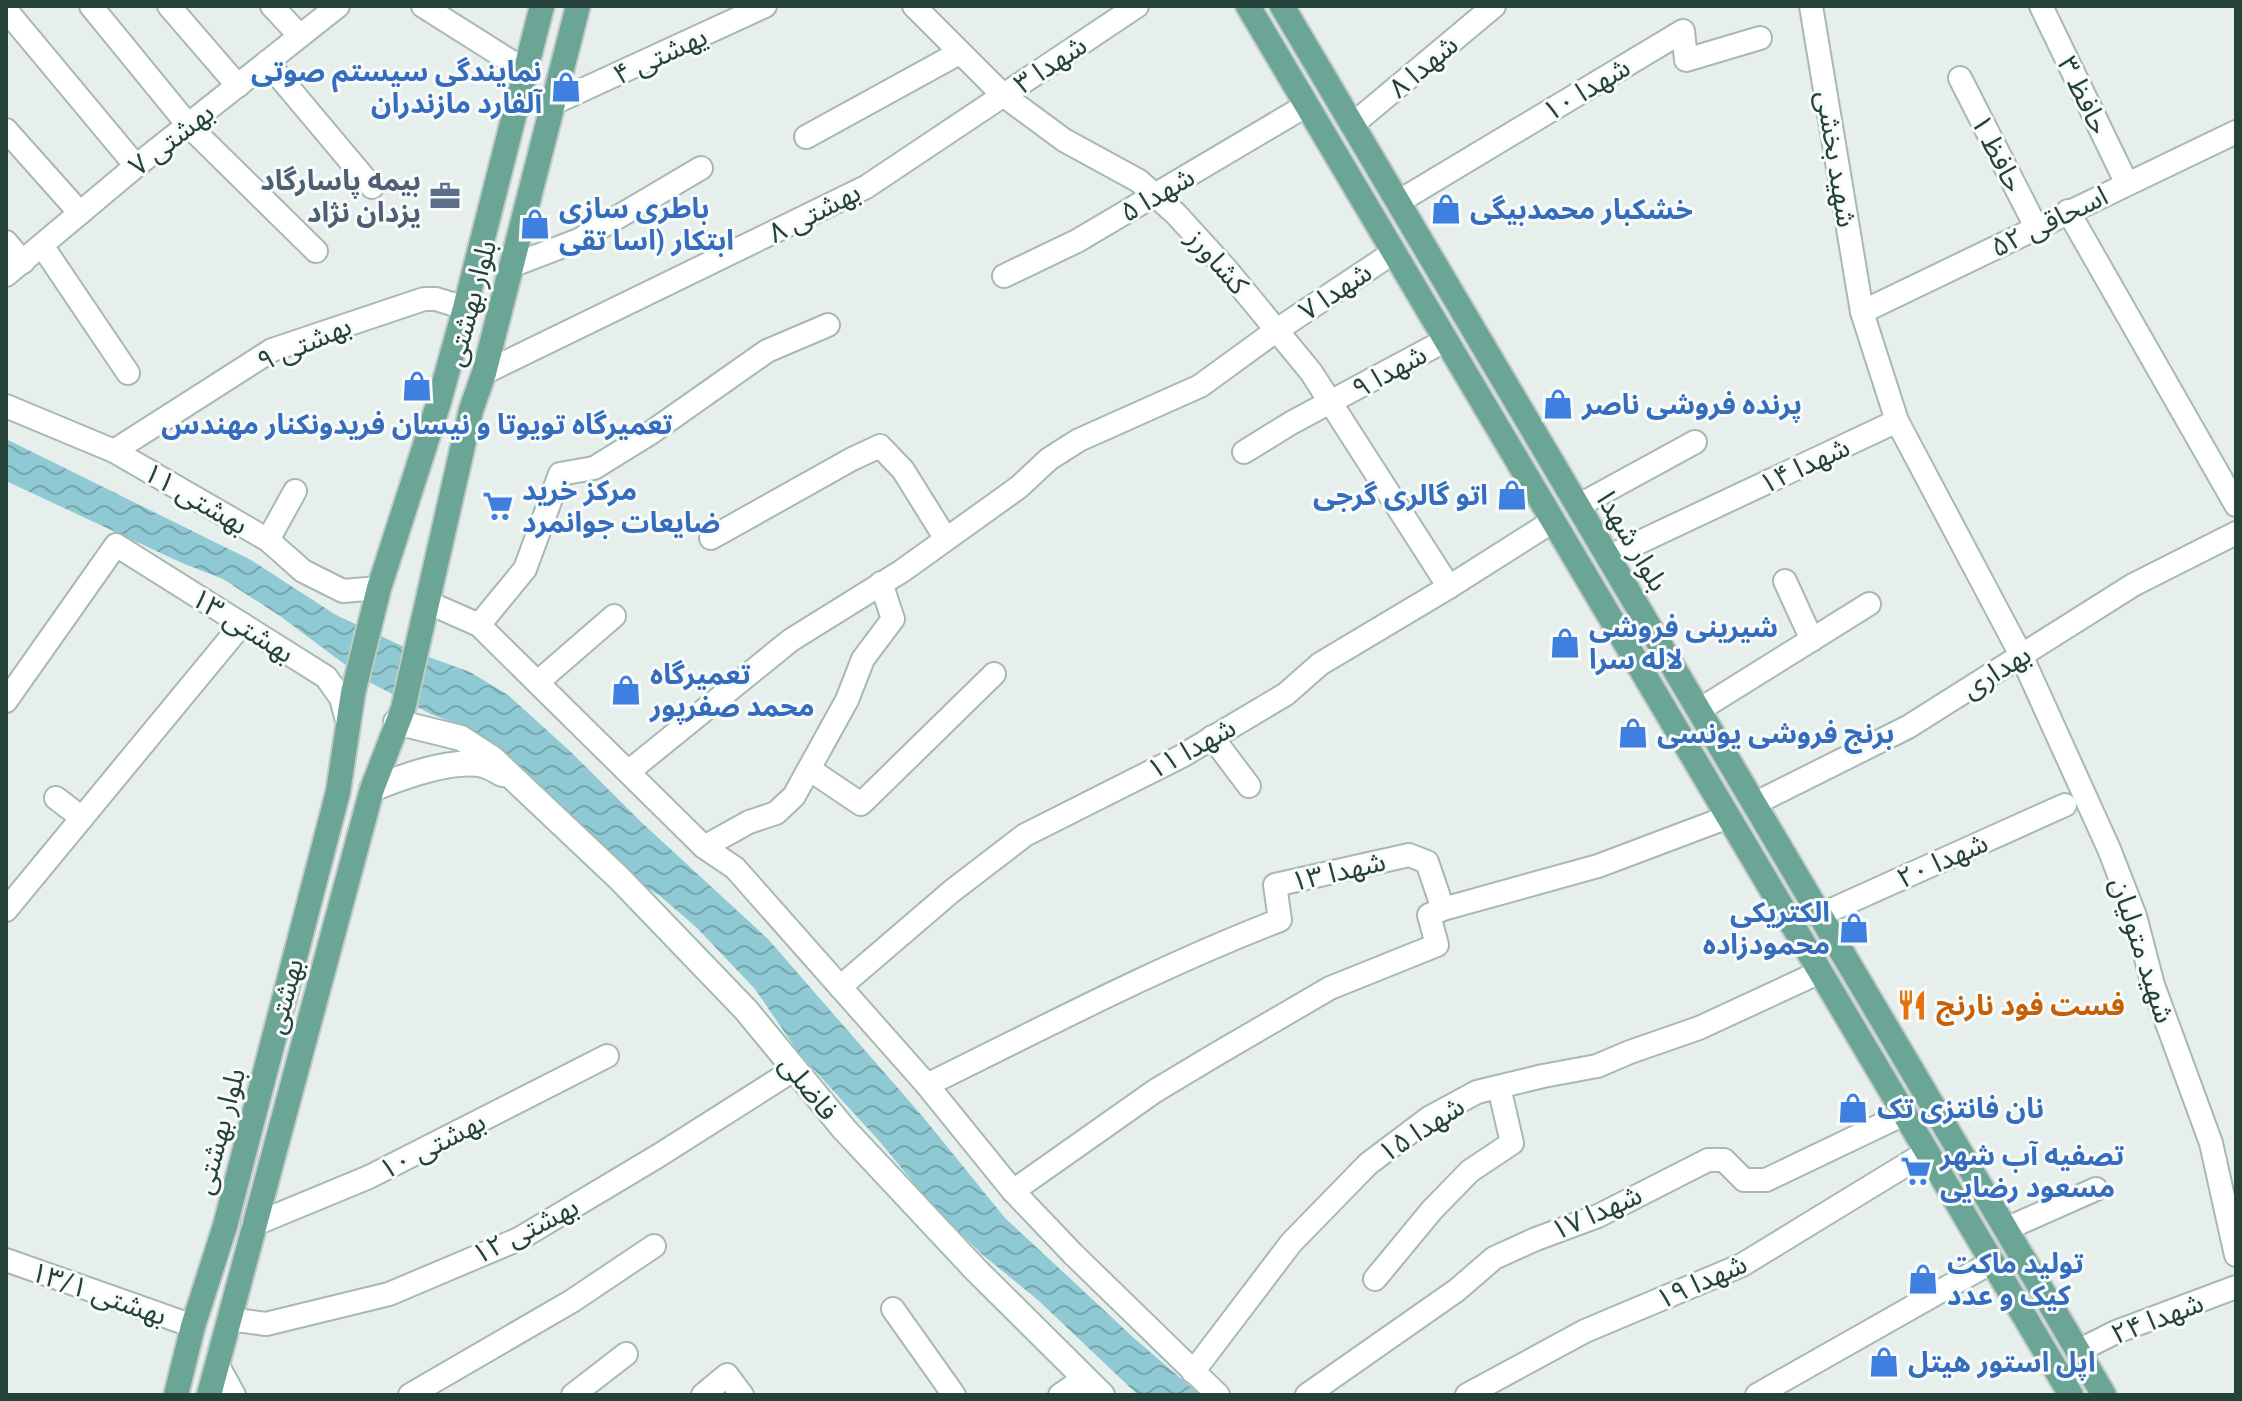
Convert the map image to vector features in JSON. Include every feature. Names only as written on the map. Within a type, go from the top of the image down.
[{"type":"main road","name":"بلوار بهشتی","points":[[176,1395],[193,1326],[225,1226],[338,792],[353,693],[377,595],[438,405],[542,6]]},
{"type":"main road","name":"بلوار بهشتی","points":[[425,609],[471,410],[484,373],[578,6]]},
{"type":"main road","name":"بلوار شهدا","points":[[1248,6],[2070,1395]]},
{"type":"main road","name":"بلوار شهدا","points":[[1282,6],[2104,1395]]},
{"type":"main road","points":[[438,405],[471,410]]},
{"type":"main road","points":[[426,440],[462,452]]},
{"type":"main road","name":"بهشتی","points":[[209,1395],[372,789],[400,716],[425,609]]},
{"type":"main road","name":"فاضلی","points":[[400,716],[461,738],[492,758],[619,878],[746,1010],[844,1129],[966,1260],[1094,1386]]},
{"type":"main road","name":"فاضلی","points":[[372,789],[394,780],[457,765],[485,765],[515,780]]},
{"type":"main road","points":[[1966,1218],[1991,1203]]},
{"type":"street","points":[[91,6],[189,126],[316,251]]},
{"type":"street","points":[[169,6],[238,86]]},
{"type":"street","points":[[272,6],[300,36]]},
{"type":"street","name":"بهشتی ۷","points":[[15,268],[136,166],[338,6]]},
{"type":"street","points":[[423,6],[526,71]]},
{"type":"street","name":"یهشتی ۴","points":[[554,103],[765,6]]},
{"type":"street","name":"کشاورز","points":[[914,6],[1003,95],[1064,140],[1139,181],[1176,214],[1311,372],[1449,587]]},
{"type":"street","name":"شهدا ۳","points":[[1003,95],[1137,6]]},
{"type":"street","name":"شهدا ۸","points":[[1352,125],[1494,6]]},
{"type":"street","name":"شهید بخشی","points":[[1811,6],[1862,312]]},
{"type":"street","name":"حافظ ۳","points":[[2041,6],[2127,184]]},
{"type":"street","points":[[6,10],[136,166]]},
{"type":"street","name":"شهدا ۱۰","points":[[1398,202],[1683,31],[1686,60],[1760,38]]},
{"type":"street","points":[[806,137],[959,53]]},
{"type":"street","points":[[267,62],[372,187]]},
{"type":"street","name":"حافظ ۱","points":[[1960,78],[2036,227]]},
{"type":"street","name":"بهشتی ۸","points":[[484,373],[866,187],[1003,95]]},
{"type":"street","name":"شهدا ۵","points":[[1004,276],[1077,241],[1307,105]]},
{"type":"street","points":[[6,130],[80,213]]},
{"type":"street","name":"اسحاقی ۵۲","points":[[1862,312],[2236,132]]},
{"type":"street","points":[[511,266],[579,240],[701,168]]},
{"type":"street","points":[[2068,211],[2236,505]]},
{"type":"street","points":[[6,242],[15,268]]},
{"type":"street","points":[[43,247],[128,373]]},
{"type":"street","name":"شهدا ۷","points":[[628,772],[791,640],[946,539],[1019,487],[1049,459],[1079,440],[1200,386],[1394,252]]},
{"type":"street","name":"بهشتی ۹","points":[[114,451],[272,350],[424,299],[436,299],[465,308]]},
{"type":"street","points":[[1862,312],[1897,421]]},
{"type":"street","points":[[479,625],[525,569],[560,474],[594,468],[649,434],[767,351],[828,325]]},
{"type":"street","name":"شهدا ۹","points":[[1244,452],[1291,423],[1446,340]]},
{"type":"street","name":"بهشتی ۱۱","points":[[6,406],[114,451],[268,540],[303,571],[343,591],[377,595]]},
{"type":"street","name":"شهدا ۱۴","points":[[1608,557],[1897,421]]},
{"type":"street","name":"شهید متولیان","points":[[1897,421],[2021,655],[2109,849],[2135,916],[2153,985],[2211,1143],[2236,1255]]},
{"type":"street","points":[[1578,506],[1695,442]]},
{"type":"street","points":[[711,538],[880,446],[903,470],[946,539]]},
{"type":"street","points":[[268,540],[295,491]]},
{"type":"street","name":"شهدا ۱۱","points":[[840,987],[952,891],[1025,835],[1182,756],[1286,694],[1320,664],[1553,521]]},
{"type":"street","name":"بهداری","points":[[1754,804],[1908,727],[2133,585],[2236,533]]},
{"type":"street","name":"بهشتی ۱۳","points":[[6,701],[116,545],[326,677],[341,698],[348,724]]},
{"type":"street","points":[[1785,581],[1812,640]]},
{"type":"street","points":[[704,847],[749,822],[776,813],[794,796],[847,700],[863,659],[893,619],[881,583]]},
{"type":"street","points":[[1699,710],[1869,604]]},
{"type":"street","points":[[425,609],[479,625],[704,847],[735,868],[927,1085],[1013,1191],[1218,1395]]},
{"type":"street","points":[[539,681],[614,616]]},
{"type":"street","points":[[6,910],[242,624]]},
{"type":"street","points":[[809,769],[861,804],[994,674]]},
{"type":"street","points":[[1212,737],[1249,786]]},
{"type":"street","points":[[56,798],[82,818]]},
{"type":"street","name":"شهدا ۲۰","points":[[1820,915],[2065,805]]},
{"type":"street","points":[[1013,1191],[1155,1091],[1330,988],[1437,945],[1429,915],[1598,866],[1728,817]]},
{"type":"street","name":"شهدا ۱۳","points":[[927,1085],[1133,984],[1225,941],[1280,920],[1275,885],[1409,855],[1427,862],[1443,909]]},
{"type":"street","name":"شهدا ۱۵","points":[[1193,1372],[1291,1243],[1368,1164],[1429,1118],[1477,1092],[1597,1066],[1699,1028],[1820,972]]},
{"type":"street","name":"بهشتی ۱۰","points":[[253,1225],[369,1177],[607,1056]]},
{"type":"street","name":"بهشتی ۱۲","points":[[229,1319],[266,1324],[389,1294],[519,1239],[795,1069]]},
{"type":"street","points":[[1375,1279],[1432,1210],[1470,1171],[1512,1143],[1499,1087]]},
{"type":"street","name":"شهدا ۱۷","points":[[1307,1395],[1457,1290],[1494,1258],[1598,1216],[1708,1160],[1724,1160],[1744,1180],[1766,1180],[1904,1114]]},
{"type":"street","name":"شهدا ۱۹","points":[[1467,1395],[1585,1331],[1742,1265],[1927,1152]]},
{"type":"street","points":[[2006,1229],[2096,1189]]},
{"type":"street","points":[[410,1395],[572,1301],[654,1246]]},
{"type":"street","name":"بهشتی ۱۳/۱","points":[[6,1260],[193,1326]]},
{"type":"street","points":[[1757,1395],[1992,1262]]},
{"type":"street","name":"شهدا ۲۴","points":[[2078,1351],[2116,1332],[2236,1287]]},
{"type":"street","points":[[893,1309],[954,1395]]},
{"type":"street","points":[[573,1395],[626,1354]]},
{"type":"street","points":[[217,1364],[234,1395]]},
{"type":"street","points":[[703,1395],[727,1375],[742,1395]]},
{"type":"street","points":[[1060,1395],[1094,1386]]},
{"type":"water","points":[[6,439],[251,560],[336,615],[415,652],[470,672],[508,695],[768,939],[923,1117],[1005,1218],[1200,1395],[1138,1395],[1038,1300],[984,1256],[934,1208],[881,1143],[798,1052],[755,989],[696,927],[660,896],[626,874],[502,756],[465,727],[431,714],[367,681],[280,616],[223,579],[6,481]]},
{"type":"place","name":"نمایندگی سیستم صوتی آلفارد مازندران","points":[[566,87]]},
{"type":"place","name":"بیمه پاسارگاد یزدان نژاد","points":[[445,196]]},
{"type":"place","name":"خشکبار محمدبیگی","points":[[1446,209]]},
{"type":"place","name":"باطری سازی ابتکار (اسا تقی","points":[[535,224]]},
{"type":"place","name":"تعمیرگاه تویوتا و نیسان فریدونکنار مهندس","points":[[417,386]]},
{"type":"place","name":"پرنده فروشی ناصر","points":[[1558,404]]},
{"type":"place","name":"اتو گالری گرجی","points":[[1512,495]]},
{"type":"place","name":"مرکز خرید ضایعات جوانمرد","points":[[498,506]]},
{"type":"place","name":"شیرینی فروشی لاله سرا","points":[[1565,643]]},
{"type":"place","name":"تعمیرگاه محمد صفرپور","points":[[626,690]]},
{"type":"place","name":"برنج فروشی یونسی","points":[[1633,733]]},
{"type":"place","name":"الکتریکی محمودزاده","points":[[1854,928]]},
{"type":"place","name":"فست فود نارنج","points":[[1912,1005]]},
{"type":"place","name":"نان فانتزی تک","points":[[1853,1108]]},
{"type":"place","name":"تصفیه آب شهر مسعود رضایی","points":[[1916,1171]]},
{"type":"place","name":"تولید ماکت کیک و عدد","points":[[1923,1279]]},
{"type":"place","name":"اپل استور هیتل","points":[[1884,1362]]}]
